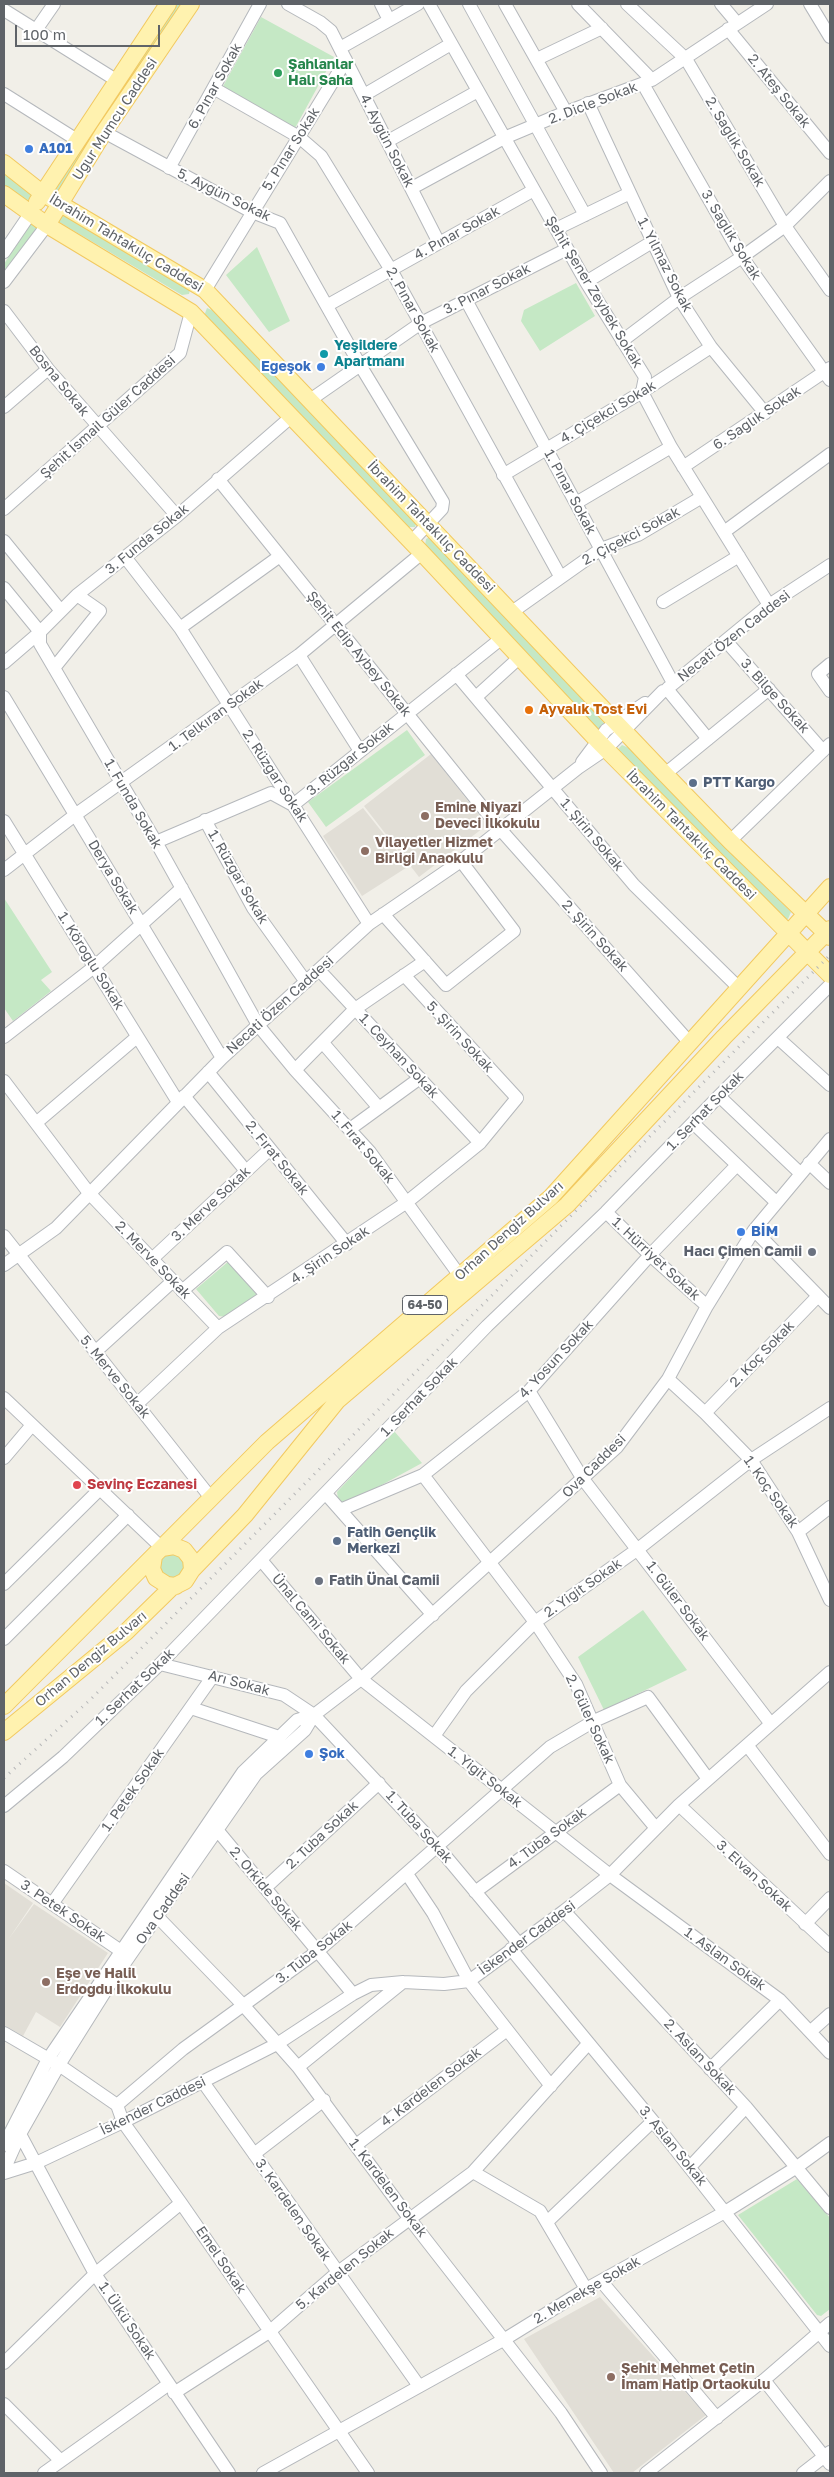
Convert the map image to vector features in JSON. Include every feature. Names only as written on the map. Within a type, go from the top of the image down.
[{"type":"main road","name":"Uğur Mumcu Caddesi","points":[[30,214],[116,80],[168,4]]},
{"type":"main road","name":"Uğur Mumcu Caddesi","points":[[47,225],[62,204],[104,132],[192,4]]},
{"type":"main road","name":"İbrahim Tahtakılıç Caddesi","points":[[4,163],[42,194],[62,204],[205,290],[619,727],[730,841],[829,933]]},
{"type":"main road","name":"İbrahim Tahtakılıç Caddesi","points":[[4,194],[47,225],[191,312],[417,547],[602,745],[830,975]]},
{"type":"main road","points":[[191,312],[205,290]]},
{"type":"main road","name":"Orhan Dengiz Bulvarı","points":[[4,1706],[267,1442],[552,1197],[738,987],[830,887]]},
{"type":"main road","name":"Orhan Dengiz Bulvarı","points":[[4,1732],[126,1632],[176,1586],[185,1581],[192,1570],[246,1515],[337,1401],[567,1206],[724,1037],[829,933]]},
{"type":"main road","points":[[176,1586],[167,1585],[156,1578],[152,1569],[158,1552],[174,1546],[184,1550],[191,1559],[192,1570]]},
{"type":"street","points":[[36,30],[54,4]]},
{"type":"street","name":"6. Pınar Sokak","points":[[169,168],[260,4]]},
{"type":"street","name":"4. Aygün Sokak","points":[[288,4],[320,22],[330,31],[439,243]]},
{"type":"street","points":[[381,4],[389,20]]},
{"type":"street","points":[[340,48],[418,4]]},
{"type":"street","name":"Şehit Şener Zeybek Sokak","points":[[429,4],[586,282],[644,377],[642,392],[671,447],[769,605]]},
{"type":"street","points":[[469,4],[585,215]]},
{"type":"street","points":[[506,4],[566,112]]},
{"type":"street","name":"3. Sağlık Sokak","points":[[578,4],[602,28],[648,82],[742,258],[828,373]]},
{"type":"street","name":"2. Sağlık Sokak","points":[[628,4],[686,59],[785,226],[830,290]]},
{"type":"street","name":"2. Ateş Sokak","points":[[721,4],[732,26],[830,154]]},
{"type":"street","name":"2. Dicle Sokak","points":[[412,188],[504,138],[588,103],[648,82],[686,59],[767,4]]},
{"type":"street","points":[[810,4],[830,37]]},
{"type":"street","points":[[4,10],[116,80]]},
{"type":"street","points":[[537,60],[602,28]]},
{"type":"street","points":[[364,95],[452,44]]},
{"type":"street","name":"5. Pınar Sokak","points":[[205,290],[346,60]]},
{"type":"street","name":"2. Pınar Sokak","points":[[215,88],[299,137],[321,156],[391,270],[503,476],[560,576]]},
{"type":"street","points":[[388,141],[478,91]]},
{"type":"street","points":[[4,94],[77,140]]},
{"type":"street","name":"1. Yılmaz Sokak","points":[[588,103],[628,194],[679,298],[711,347],[765,413]]},
{"type":"street","name":"5. Aygün Sokak","points":[[104,132],[252,212],[280,223],[328,305],[360,365],[443,502],[442,509],[427,524]]},
{"type":"street","points":[[622,342],[679,298],[742,258],[785,226],[830,181]]},
{"type":"street","name":"4. Pınar Sokak","points":[[328,305],[534,190]]},
{"type":"street","points":[[556,229],[628,194]]},
{"type":"street","name":"Uğur Mumcu Caddesi","points":[[4,252],[30,214]]},
{"type":"street","name":"Uğur Mumcu Caddesi","points":[[4,282],[47,225]]},
{"type":"street","points":[[586,282],[652,242]]},
{"type":"street","name":"3. Pınar Sokak","points":[[310,400],[421,323],[567,249]]},
{"type":"street","name":"1. Pınar Sokak","points":[[466,300],[600,549],[668,688],[708,738]]},
{"type":"street","name":"Bosna Sokak","points":[[4,311],[48,369],[177,516]]},
{"type":"street","name":"Şehit İsmail Güler Caddesi","points":[[4,509],[180,353],[191,312]]},
{"type":"street","name":"4. Çiçekci Sokak","points":[[503,476],[642,392],[711,347]]},
{"type":"street","points":[[4,406],[48,369]]},
{"type":"street","name":"6. Sağlık Sokak","points":[[684,466],[828,373]]},
{"type":"street","name":"3. Funda Sokak","points":[[4,663],[40,632],[77,595],[177,516],[291,416]]},
{"type":"street","points":[[576,503],[671,447]]},
{"type":"street","points":[[724,532],[828,461]]},
{"type":"street","name":"Şehit Edip Aybey Sokak","points":[[218,479],[500,829]]},
{"type":"street","name":"2. Çiçekci Sokak","points":[[512,612],[600,549],[638,535],[702,497]]},
{"type":"street","name":"1. Telkıran Sokak","points":[[4,870],[75,815],[230,706],[336,626],[417,547],[427,524]]},
{"type":"street","points":[[4,541],[61,611]]},
{"type":"street","points":[[180,628],[280,556]]},
{"type":"street","points":[[663,602],[739,556]]},
{"type":"street","name":"2. Rüzgar Sokak","points":[[125,557],[180,628],[369,924]]},
{"type":"street","name":"Necati Özen Caddesi","points":[[4,1266],[56,1228],[222,1058],[369,924],[461,861],[578,768],[619,727],[769,605],[830,565]]},
{"type":"street","name":"1. Funda Sokak","points":[[4,588],[40,632],[40,644],[156,842],[258,1025]]},
{"type":"street","points":[[54,668],[100,610],[77,595]]},
{"type":"street","name":"3. Rüzgar Sokak","points":[[156,842],[271,793],[293,805],[502,638]]},
{"type":"street","name":"3. Bilge Sokak","points":[[726,641],[769,689],[827,748]]},
{"type":"street","points":[[300,655],[360,751]]},
{"type":"street","points":[[476,697],[520,658]]},
{"type":"street","points":[[830,664],[818,674],[830,691]]},
{"type":"street","name":"1. Şirin Sokak","points":[[456,674],[634,885],[738,987]]},
{"type":"street","points":[[665,774],[769,689]]},
{"type":"street","name":"Derya Sokak","points":[[4,697],[222,1058]]},
{"type":"street","points":[[730,841],[827,748]]},
{"type":"street","name":"1. Köroğlu Sokak","points":[[4,820],[138,1037],[181,1099],[246,1171]]},
{"type":"street","name":"1. Rüzgar Sokak","points":[[205,820],[253,908],[306,982]]},
{"type":"street","name":"2. Şirin Sokak","points":[[500,829],[690,1043]]},
{"type":"street","points":[[383,914],[446,985],[514,931],[461,861]]},
{"type":"street","points":[[6,1030],[94,966],[182,888]]},
{"type":"street","points":[[295,1070],[355,1009],[425,961]]},
{"type":"street","name":"1. Ceyhan Sokak","points":[[319,970],[480,1143]]},
{"type":"street","name":"5. Şirin Sokak","points":[[404,976],[517,1098]]},
{"type":"street","name":"1. Serhat Sokak","points":[[4,1806],[63,1757],[160,1664],[487,1326],[606,1212],[718,1096],[830,985]]},
{"type":"street","name":"1. Fırat Sokak","points":[[258,1025],[295,1070],[350,1129],[407,1202],[460,1276]]},
{"type":"street","points":[[36,1123],[138,1037]]},
{"type":"street","points":[[778,1038],[830,1085]]},
{"type":"street","points":[[323,1043],[379,1108]]},
{"type":"street","name":"2. Fırat Sokak","points":[[208,1072],[347,1244]]},
{"type":"street","points":[[350,1129],[420,1078]]},
{"type":"street","name":"2. Merve Sokak","points":[[6,1088],[36,1123],[89,1193],[218,1328]]},
{"type":"street","points":[[718,1096],[805,1168],[830,1183]]},
{"type":"street","name":"4. Şirin Sokak","points":[[137,1404],[218,1328],[268,1297],[407,1202],[480,1143],[517,1098]]},
{"type":"street","points":[[693,1123],[776,1202]]},
{"type":"street","name":"Ova Caddesi","points":[[4,2145],[122,1951],[218,1831],[256,1774],[305,1730],[314,1715],[361,1678],[433,1615],[617,1447],[668,1379],[707,1306],[754,1230],[830,1139]]},
{"type":"street","name":"3. Merve Sokak","points":[[152,1259],[270,1149]]},
{"type":"street","name":"4. Yosun Sokak","points":[[340,1510],[423,1475],[529,1391],[650,1256],[737,1165]]},
{"type":"street","name":"1. Hürriyet Sokak","points":[[606,1212],[650,1256],[707,1306]]},
{"type":"street","points":[[754,1230],[830,1308]]},
{"type":"street","name":"5. Merve Sokak","points":[[4,1236],[212,1498]]},
{"type":"street","points":[[182,1291],[227,1252],[268,1297]]},
{"type":"street","points":[[95,1352],[173,1281]]},
{"type":"street","name":"2. Koç Sokak","points":[[705,1413],[818,1296]]},
{"type":"street","name":"1. Koç Sokak","points":[[668,1379],[705,1413],[751,1460],[798,1532],[830,1600]]},
{"type":"street","name":"1. Güler Sokak","points":[[529,1391],[583,1479],[771,1724]]},
{"type":"street","points":[[4,1398],[128,1515],[158,1552]]},
{"type":"street","name":"2. Yiğit Sokak","points":[[434,1736],[466,1691],[535,1622],[638,1549],[751,1460],[830,1408]]},
{"type":"street","points":[[4,1458],[32,1425]]},
{"type":"street","name":"2. Güler Sokak","points":[[423,1475],[535,1622],[576,1684],[594,1721],[620,1785],[655,1827]]},
{"type":"street","points":[[4,1584],[100,1489]]},
{"type":"street","points":[[326,1494],[433,1615]]},
{"type":"street","points":[[798,1532],[830,1507]]},
{"type":"street","points":[[4,1640],[128,1515]]},
{"type":"street","name":"Ünal Cami Sokak","points":[[261,1560],[361,1678]]},
{"type":"street","name":"Arı Sokak","points":[[160,1664],[284,1695],[314,1715]]},
{"type":"street","name":"İskender Caddesi","points":[[4,2172],[36,2163],[203,2082],[277,2044],[353,1994],[371,1985],[403,1982],[444,1984],[469,1981],[610,1875],[655,1827],[830,1672]]},
{"type":"street","name":"1. Petek Sokak","points":[[52,1904],[213,1676]]},
{"type":"street","name":"1. Yiğit Sokak","points":[[361,1678],[610,1875]]},
{"type":"street","name":"3. Tuba Sokak","points":[[117,2105],[183,2049],[318,1951],[550,1747],[594,1721],[648,1697],[708,1779]]},
{"type":"street","points":[[191,1708],[279,1737]]},
{"type":"street","name":"Ova Caddesi","points":[[4,2172],[53,2062],[108,1986],[243,1772],[297,1720],[314,1715]]},
{"type":"street","name":"1. Tuba Sokak","points":[[314,1715],[438,1847],[475,1892],[515,1947]]},
{"type":"street","points":[[747,1744],[830,1854]]},
{"type":"street","name":"2. Tuba Sokak","points":[[265,1888],[379,1783]]},
{"type":"street","name":"4. Tuba Sokak","points":[[475,1892],[620,1785]]},
{"type":"street","name":"3. Elvan Sokak","points":[[679,1805],[830,1946]]},
{"type":"street","name":"2. Orkide Sokak","points":[[218,1831],[353,1994]]},
{"type":"street","name":"3. Petek Sokak","points":[[4,1871],[122,1951]]},
{"type":"street","points":[[407,1874],[433,1913],[469,1981],[551,2086]]},
{"type":"street","name":"1. Aslan Sokak","points":[[610,1875],[780,2000],[830,2053]]},
{"type":"street","points":[[805,1924],[830,1898]]},
{"type":"street","name":"2. Aslan Sokak","points":[[564,1911],[746,2107],[830,2208]]},
{"type":"street","name":"1. Kardelen Sokak","points":[[154,1913],[244,2006],[298,2067],[409,2218],[561,2413],[601,2473]]},
{"type":"street","name":"3. Aslan Sokak","points":[[515,1947],[588,2044],[690,2167],[830,2346]]},
{"type":"street","points":[[298,2067],[403,1982]]},
{"type":"street","points":[[710,2069],[780,2000]]},
{"type":"street","points":[[811,2032],[830,2014]]},
{"type":"street","name":"4. Kardelen Sokak","points":[[356,2145],[507,2030]]},
{"type":"street","points":[[4,2033],[53,2062],[117,2105]]},
{"type":"street","name":"5. Kardelen Sokak","points":[[44,2473],[61,2460],[172,2389],[269,2332],[338,2272],[474,2172],[588,2044]]},
{"type":"street","name":"3. Kardelen Sokak","points":[[203,2082],[419,2386]]},
{"type":"street","points":[[254,2154],[324,2100]]},
{"type":"street","name":"Emel Sokak","points":[[117,2105],[122,2122],[181,2203],[368,2473]]},
{"type":"street","points":[[690,2167],[746,2107]]},
{"type":"street","points":[[547,2222],[653,2121]]},
{"type":"street","name":"1. Ülkü Sokak","points":[[20,2134],[94,2274],[229,2473]]},
{"type":"street","name":"2. Menekşe Sokak","points":[[263,2473],[505,2339],[586,2289],[725,2212],[796,2167],[830,2142]]},
{"type":"street","points":[[474,2172],[540,2211],[586,2289]]},
{"type":"street","points":[[4,2364],[94,2274],[181,2203]]},
{"type":"street","points":[[601,2281],[717,2418]]},
{"type":"street","points":[[646,2473],[764,2380],[830,2323]]},
{"type":"street","points":[[764,2380],[828,2457],[803,2473]]},
{"type":"street","points":[[4,2404],[61,2460]]},
{"type":"shaded area","name":"Emine Niyazi Deveci İlkokulu","points":[[431,754],[487,825],[419,877],[364,806]]},
{"type":"shaded area","name":"Vilayetler Hizmet Birliği Anaokulu","points":[[363,808],[409,866],[362,896],[323,836]]},
{"type":"shaded area","name":"Eşe ve Halil Erdoğdu İlkokulu","points":[[4,1883],[33,1903],[8,1940],[34,1904],[108,1953],[60,2027],[36,2012],[23,2036],[4,2025]]},
{"type":"shaded area","name":"Şehit Mehmet Çetin İmam Hatip Ortaokulu","points":[[600,2297],[706,2415],[632,2473],[614,2473],[524,2339]]},
{"type":"green space","points":[[176,4],[184,4],[61,194],[52,190],[88,130]]},
{"type":"green space","name":"Şahlanlar Halı Saha","points":[[261,17],[334,57],[294,130],[221,90]]},
{"type":"green space","points":[[4,171],[33,196],[32,204],[4,186]]},
{"type":"green space","points":[[61,213],[190,290],[189,294],[182,295],[59,222],[58,219]]},
{"type":"green space","points":[[31,222],[38,228],[4,274],[4,264]]},
{"type":"green space","points":[[257,247],[290,321],[269,332],[226,275]]},
{"type":"green space","points":[[576,283],[595,316],[540,351],[521,321],[524,310]]},
{"type":"green space","points":[[207,308],[214,311],[417,521],[415,527],[408,527],[204,316]]},
{"type":"green space","points":[[433,537],[604,723],[604,727],[598,731],[425,546],[426,539]]},
{"type":"green space","points":[[407,730],[425,755],[326,827],[308,802]]},
{"type":"green space","points":[[622,745],[629,748],[709,832],[791,912],[788,919],[785,921],[617,750]]},
{"type":"green space","points":[[4,898],[52,972],[41,980],[51,991],[13,1021],[4,1008]]},
{"type":"green space","points":[[229,1261],[259,1294],[227,1317],[219,1316],[196,1289]]},
{"type":"green space","points":[[394,1431],[422,1463],[345,1505],[338,1499],[337,1492]]},
{"type":"green space","points":[[163,1554],[180,1554],[186,1567],[178,1578],[164,1578],[157,1562]]},
{"type":"green space","points":[[643,1610],[687,1670],[604,1710],[578,1657]]},
{"type":"green space","points":[[797,2179],[830,2218],[830,2309],[821,2316],[817,2315],[738,2215]]},
{"type":"railway","points":[[4,1778],[90,1700],[830,955]]},
{"type":"place","name":"Şahlanlar Halı Saha","points":[[278,73]]},
{"type":"place","name":"A101","points":[[29,149]]},
{"type":"place","name":"Yeşildere Apartmanı","points":[[324,354]]},
{"type":"place","name":"Egeşok","points":[[321,367]]},
{"type":"place","name":"Ayvalık Tost Evi","points":[[529,710]]},
{"type":"place","name":"PTT Kargo","points":[[693,783]]},
{"type":"place","name":"Emine Niyazi Deveci İlkokulu","points":[[425,816]]},
{"type":"place","name":"Vilayetler Hizmet Birliği Anaokulu","points":[[365,851]]},
{"type":"place","name":"BİM","points":[[741,1232]]},
{"type":"place","name":"Hacı Çimen Camii","points":[[812,1252]]},
{"type":"place","name":"Sevinç Eczanesi","points":[[77,1485]]},
{"type":"place","name":"Fatih Gençlik Merkezi","points":[[337,1541]]},
{"type":"place","name":"Fatih Ünal Camii","points":[[319,1581]]},
{"type":"place","name":"Şok","points":[[309,1754]]},
{"type":"place","name":"Eşe ve Halil Erdoğdu İlkokulu","points":[[46,1982]]},
{"type":"place","name":"Şehit Mehmet Çetin İmam Hatip Ortaokulu","points":[[611,2377]]}]
